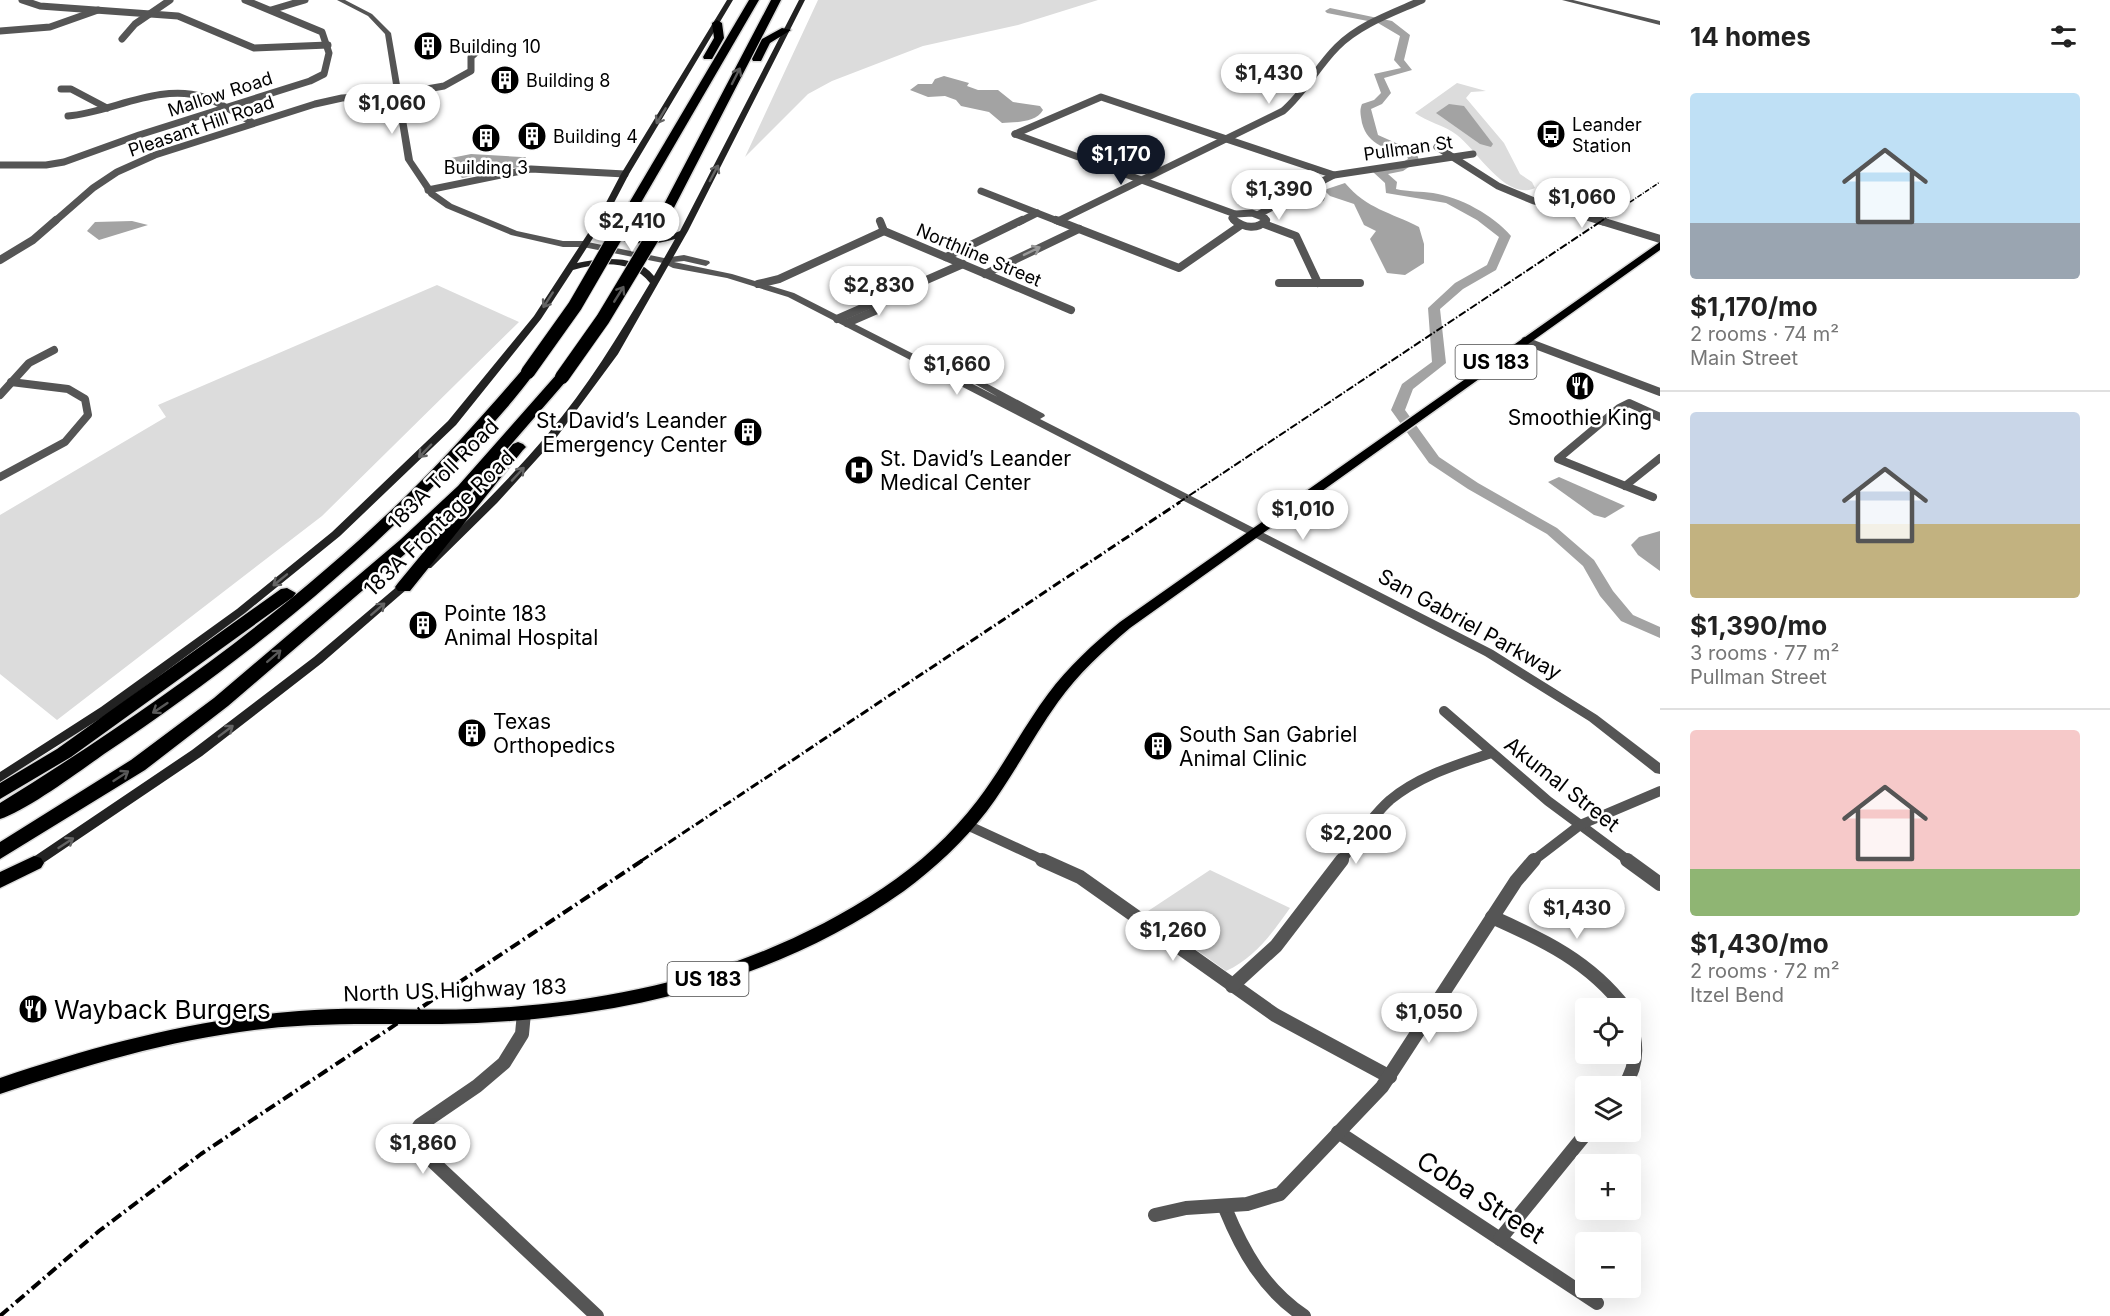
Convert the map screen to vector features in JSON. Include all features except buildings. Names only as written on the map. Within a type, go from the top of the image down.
[{"type":"highway","name":"183A Toll Road","points":[[0,812],[191,687],[375,535],[485,425],[528,372],[570,314],[754,0]]},
{"type":"highway","name":"183A Toll Road","points":[[0,852],[138,765],[221,702],[464,489],[557,383],[603,319],[656,231],[776,0]]},
{"type":"highway","points":[[649,178],[647,162],[719,38],[717,23]]},
{"type":"highway","points":[[681,181],[694,173],[766,41],[786,30]]},
{"type":"highway","points":[[404,587],[543,418],[557,383]]},
{"type":"highway","points":[[0,792],[64,753],[256,618],[447,464]]},
{"type":"highway","points":[[0,880],[34,863]]},
{"type":"main road","points":[[0,778],[182,655],[285,576],[358,514],[415,461],[482,389],[538,317],[583,244],[602,218],[625,174],[730,0]]},
{"type":"main road","name":"183A Frontage Road","points":[[0,887],[197,753],[318,660],[404,587],[461,534],[552,436],[614,354],[684,231],[802,0]]},
{"type":"main road","points":[[602,218],[606,233],[647,242],[664,241],[684,231]]},
{"type":"main road","name":"North US Highway 183","points":[[0,1086],[133,1043],[224,1026],[302,1018],[524,1013],[639,997],[705,980],[793,948],[846,921],[888,893],[936,856],[967,825],[998,783],[1053,699],[1086,660],[1132,619],[1660,245]]},
{"type":"main road","points":[[569,268],[586,262],[606,261],[640,268],[649,273],[654,282]]},
{"type":"street","points":[[22,0],[40,6],[151,13],[189,20],[254,48],[328,45],[327,38],[322,32],[244,0]]},
{"type":"street","points":[[122,39],[135,24],[170,0]]},
{"type":"street","points":[[271,10],[305,0]]},
{"type":"street","name":"San Gabriel Parkway","points":[[340,0],[370,15],[388,33],[409,160],[428,190],[449,206],[514,233],[666,261],[676,266],[758,284],[791,295],[846,319]]},
{"type":"street","points":[[1058,221],[1283,111],[1299,98],[1335,48],[1349,36],[1422,0]]},
{"type":"street","points":[[1565,0],[1660,23]]},
{"type":"street","points":[[0,31],[31,31],[69,23],[99,9]]},
{"type":"street","name":"Mallow Road","points":[[0,165],[46,165],[64,162],[321,76],[328,67],[328,45]]},
{"type":"street","name":"Pleasant Hill Road","points":[[0,260],[23,248],[93,188],[117,172],[155,155],[253,123],[333,101],[435,88],[463,78],[471,71],[470,58],[480,49]]},
{"type":"street","points":[[61,89],[71,89],[107,108]]},
{"type":"street","points":[[68,116],[84,116],[139,99],[178,93],[197,95],[253,123]]},
{"type":"street","points":[[1264,224],[1266,220],[1259,214],[1246,212],[1235,214],[1015,134],[1101,97],[1334,175]]},
{"type":"street","points":[[1437,147],[1490,182],[1628,231],[1660,239]]},
{"type":"street","name":"Pullman St","points":[[1259,214],[1334,175],[1473,153]]},
{"type":"street","points":[[428,190],[531,169],[625,174]]},
{"type":"street","points":[[981,191],[1179,268],[1241,225]]},
{"type":"street","points":[[1301,191],[1321,198]]},
{"type":"street","points":[[946,257],[1037,213]]},
{"type":"street","points":[[1235,214],[1233,221],[1241,225],[1257,227],[1264,224],[1296,236],[1318,283]]},
{"type":"street","name":"Northline Street","points":[[880,221],[884,231],[1071,310]]},
{"type":"street","points":[[985,274],[1079,229]]},
{"type":"street","points":[[758,284],[770,281],[884,231]]},
{"type":"street","name":"San Gabriel Parkway","points":[[666,261],[684,258],[770,281],[1023,405],[1089,448],[1489,653],[1539,682],[1593,718],[1660,770]]},
{"type":"street","points":[[846,319],[892,296],[966,266]]},
{"type":"street","points":[[846,319],[966,266]]},
{"type":"street","points":[[1280,284],[1360,283]]},
{"type":"street","points":[[1525,342],[1660,392]]},
{"type":"street","points":[[0,395],[22,366],[34,357],[54,350]]},
{"type":"street","points":[[0,477],[65,442],[88,415],[85,399],[68,389],[11,382]]},
{"type":"street","points":[[1653,497],[1558,459],[1619,408],[1629,403],[1660,417]]},
{"type":"street","points":[[1625,486],[1660,458]]},
{"type":"street","name":"Akumal Street","points":[[1444,711],[1491,753],[1578,824],[1660,884]]},
{"type":"street","points":[[1232,986],[1276,946],[1384,805],[1421,780],[1491,753]]},
{"type":"street","points":[[1155,1215],[1174,1207],[1225,1208],[1259,1204],[1280,1194],[1390,1077],[1523,870],[1550,844],[1578,824],[1660,791]]},
{"type":"street","points":[[967,825],[1080,878],[1232,986],[1290,1024],[1390,1077]]},
{"type":"street","points":[[1492,917],[1577,958],[1618,998]]},
{"type":"street","points":[[524,1013],[522,1035],[513,1053],[494,1072],[420,1125],[413,1136],[414,1144],[597,1316]]},
{"type":"street","name":"Coba Street","points":[[1338,1132],[1597,1303]]},
{"type":"street","points":[[1500,1239],[1579,1142]]},
{"type":"street","points":[[1225,1208],[1246,1257],[1270,1290],[1304,1316]]},
{"type":"shaded area","points":[[818,0],[1098,0],[1018,25],[923,46],[832,81],[808,94],[745,157]]},
{"type":"shaded area","points":[[944,76],[969,83],[967,86],[978,90],[998,90],[1013,102],[1040,106],[1043,110],[1030,120],[1002,123],[989,112],[961,106],[956,100],[945,96],[928,97],[910,90],[918,84],[932,84],[935,79]]},
{"type":"shaded area","points":[[1457,83],[1486,91],[1471,92],[1466,98],[1504,143],[1520,174],[1532,182],[1535,188],[1524,190],[1513,188],[1492,172],[1457,135],[1415,113]]},
{"type":"shaded area","points":[[1449,104],[1464,106],[1493,144],[1491,147],[1480,144],[1436,113]]},
{"type":"shaded area","points":[[471,154],[526,157],[519,167],[462,178],[446,159]]},
{"type":"shaded area","points":[[1345,183],[1370,204],[1419,227],[1424,244],[1424,263],[1405,275],[1387,273],[1370,239],[1376,231],[1364,225],[1354,204],[1330,196],[1324,190]]},
{"type":"shaded area","points":[[132,221],[148,225],[99,240],[87,231],[95,222]]},
{"type":"shaded area","points":[[437,285],[519,322],[322,516],[57,720],[0,674],[0,515],[166,417],[158,405]]},
{"type":"shaded area","points":[[1559,477],[1625,506],[1605,518],[1594,515],[1548,482]]},
{"type":"shaded area","points":[[1660,531],[1660,571],[1638,555],[1631,545],[1639,537]]},
{"type":"shaded area","points":[[1210,870],[1290,908],[1255,952],[1226,971],[1145,913]]},
{"type":"waterway","points":[[1330,11],[1380,20],[1398,28],[1405,35],[1399,60],[1407,70],[1378,76],[1386,93],[1378,102],[1366,106],[1365,109],[1370,132],[1374,137],[1385,144],[1412,154],[1414,160],[1399,169],[1379,172],[1391,182],[1390,191],[1406,195],[1432,196],[1450,201],[1481,217],[1505,236],[1492,267],[1459,286],[1434,308],[1439,363],[1407,387],[1398,410],[1434,460],[1473,486],[1552,531],[1589,563],[1606,593],[1627,618],[1660,633]]},
{"type":"railway","points":[[1603,220],[1660,182]]},
{"type":"railway","points":[[1178,503],[1603,220]]},
{"type":"railway","points":[[641,861],[1180,502]]},
{"type":"railway","points":[[0,1316],[99,1231],[201,1154],[643,860]]},
{"type":"place","name":"Building 10","points":[[428,46]]},
{"type":"place","name":"Building 8","points":[[505,80]]},
{"type":"place","name":"Leander Station","points":[[1551,134]]},
{"type":"place","name":"Building 4","points":[[532,136]]},
{"type":"place","name":"Building 3","points":[[486,138]]},
{"type":"place","name":"Smoothie King","points":[[1580,386]]},
{"type":"place","name":"St. David’s Leander Emergency Center","points":[[748,432]]},
{"type":"place","name":"St. David’s Leander Medical Center","points":[[859,470]]},
{"type":"place","name":"Pointe 183 Animal Hospital","points":[[423,625]]},
{"type":"place","name":"Texas Orthopedics","points":[[472,733]]},
{"type":"place","name":"South San Gabriel Animal Clinic","points":[[1158,746]]},
{"type":"place","name":"Wayback Burgers","points":[[33,1009]]}]
